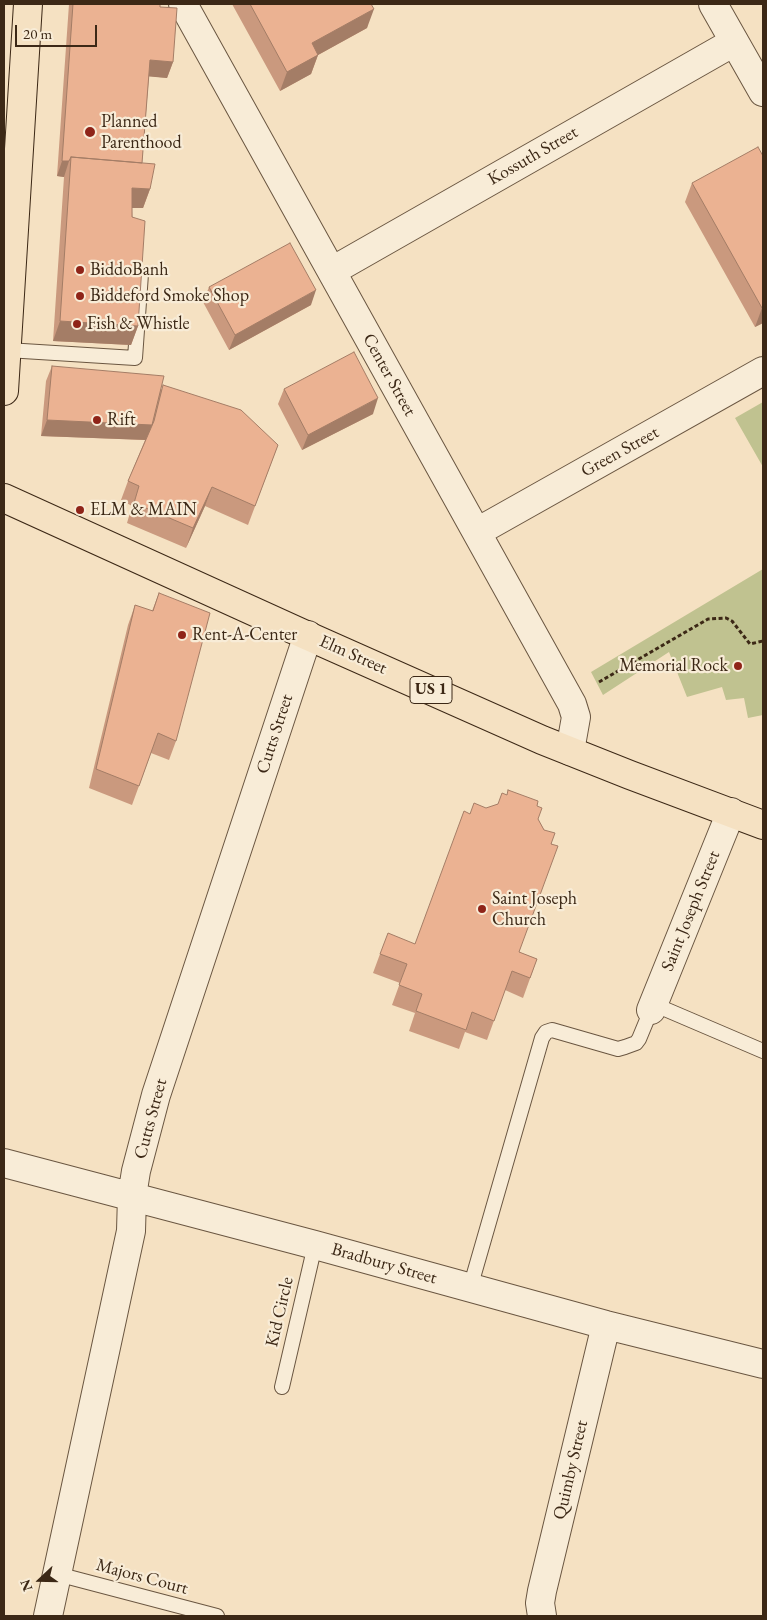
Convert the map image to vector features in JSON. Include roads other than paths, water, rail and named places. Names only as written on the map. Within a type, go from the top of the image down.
[{"type":"main road","points":[[4,391],[28,4]]},
{"type":"main road","name":"Elm Street","points":[[4,498],[570,751],[763,825]]},
{"type":"street","name":"Center Street","points":[[183,4],[572,704],[576,717],[570,751]]},
{"type":"street","points":[[713,4],[763,92]]},
{"type":"street","name":"Kossuth Street","points":[[332,271],[734,42]]},
{"type":"street","name":"Green Street","points":[[477,532],[763,371]]},
{"type":"street","name":"Cutts Street","points":[[48,1616],[131,1231],[132,1196],[156,1095],[308,635]]},
{"type":"street","name":"Saint Joseph Street","points":[[652,1007],[731,812]]},
{"type":"street","name":"Bradbury Street","points":[[4,1163],[315,1245],[606,1325],[763,1364]]},
{"type":"street","name":"Quimby Street","points":[[542,1616],[540,1603],[542,1591],[606,1325]]},
{"type":"lane","points":[[5,359],[135,358],[142,274]]},
{"type":"lane","points":[[470,1288],[542,1038],[546,1032],[552,1030],[618,1049],[636,1043],[652,1007],[763,1051]]},
{"type":"lane","name":"Kid Circle","points":[[282,1387],[315,1245]]},
{"type":"lane","name":"Majors Court","points":[[57,1574],[217,1616]]},
{"type":"place","name":"Planned Parenthood","points":[[90,132]]},
{"type":"place","name":"BiddoBanh","points":[[80,270]]},
{"type":"place","name":"Biddeford Smoke Shop","points":[[80,296]]},
{"type":"place","name":"Fish & Whistle","points":[[77,324]]},
{"type":"place","name":"Rift","points":[[97,420]]},
{"type":"place","name":"ELM & MAIN","points":[[80,510]]},
{"type":"place","name":"Rent-A-Center","points":[[182,635]]},
{"type":"place","name":"Memorial Rock","points":[[738,666]]},
{"type":"place","name":"Saint Joseph Church","points":[[482,909]]}]
